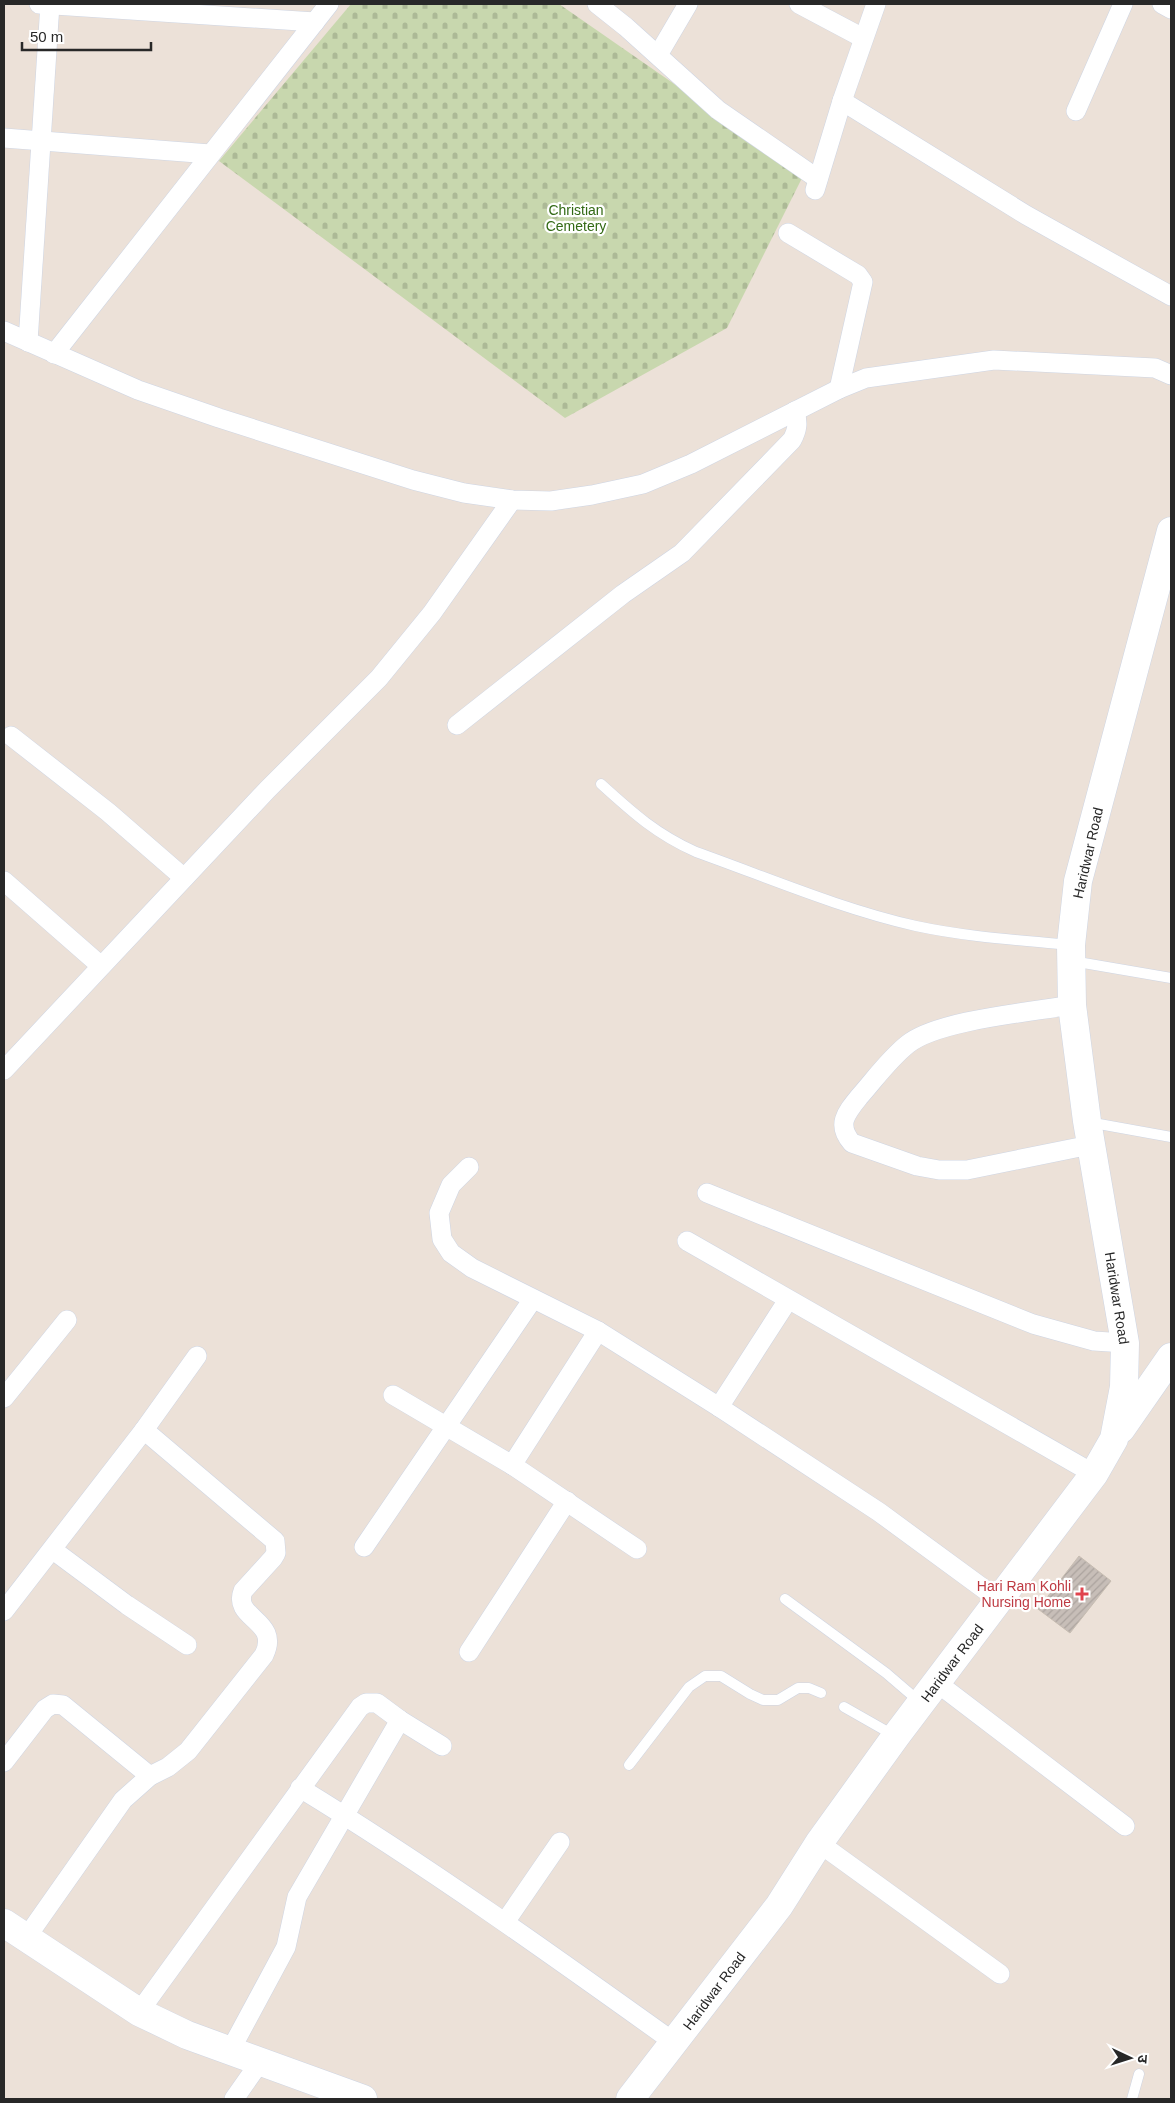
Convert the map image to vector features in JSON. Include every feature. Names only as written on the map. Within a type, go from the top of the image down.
[{"type":"main road","name":"Haridwar Road","points":[[630,2099],[779,1906],[819,1843],[896,1736],[1094,1474],[1114,1439],[1124,1387],[1125,1344],[1088,1133],[1072,1005],[1071,953],[1078,881],[1171,531]]},
{"type":"main road","points":[[1114,1439],[1171,1357]]},
{"type":"main road","points":[[4,1923],[139,2012],[187,2035],[363,2099]]},
{"type":"street","points":[[38,4],[315,22]]},
{"type":"street","points":[[28,342],[50,4]]},
{"type":"street","points":[[54,354],[329,4]]},
{"type":"street","points":[[597,4],[658,55],[718,110],[816,185],[842,101],[876,4]]},
{"type":"street","points":[[658,55],[688,4]]},
{"type":"street","points":[[798,4],[863,38]]},
{"type":"street","points":[[1076,111],[1123,4]]},
{"type":"street","points":[[1162,4],[1171,9]]},
{"type":"street","points":[[842,101],[1026,215],[1171,296]]},
{"type":"street","points":[[4,138],[210,154]]},
{"type":"street","points":[[788,233],[858,275],[864,282],[839,389]]},
{"type":"street","points":[[4,331],[138,390],[219,418],[413,480],[464,493],[512,500],[551,501],[592,496],[643,484],[691,464],[839,389],[866,378],[994,360],[1155,368],[1171,375]]},
{"type":"street","points":[[458,725],[624,594],[682,553],[792,440],[797,431],[798,421],[795,411]]},
{"type":"street","points":[[7,1058],[101,966],[267,790],[379,678],[404,650],[432,613],[512,500]]},
{"type":"street","points":[[11,736],[108,812],[184,878]]},
{"type":"street","points":[[4,881],[101,966]]},
{"type":"street","points":[[1072,1005],[962,1023],[929,1032],[910,1042],[891,1060],[847,1112],[844,1124],[845,1135],[852,1143],[917,1166],[939,1170],[967,1170],[1088,1133]]},
{"type":"street","points":[[469,1167],[451,1185],[439,1213],[442,1239],[451,1253],[472,1268],[598,1331],[718,1407],[879,1512],[998,1600]]},
{"type":"street","points":[[707,1193],[1033,1324],[1094,1341],[1125,1344]]},
{"type":"street","points":[[687,1241],[1094,1474]]},
{"type":"street","points":[[364,1547],[533,1299]]},
{"type":"street","points":[[718,1407],[788,1300]]},
{"type":"street","points":[[4,1398],[67,1320]]},
{"type":"street","points":[[512,1465],[598,1331]]},
{"type":"street","points":[[8,1598],[53,1550],[144,1430],[197,1356]]},
{"type":"street","points":[[394,1395],[512,1465],[637,1549]]},
{"type":"street","points":[[26,1938],[123,1800],[150,1776],[168,1767],[188,1751],[264,1655],[268,1639],[266,1631],[244,1608],[240,1598],[243,1591],[273,1558],[276,1546],[274,1541],[144,1430]]},
{"type":"street","points":[[469,1652],[567,1501]]},
{"type":"street","points":[[53,1550],[127,1605],[187,1645]]},
{"type":"street","points":[[929,1693],[1125,1826]]},
{"type":"street","points":[[139,2012],[360,1707],[366,1703],[377,1703],[442,1746]]},
{"type":"street","points":[[4,1762],[45,1709],[54,1704],[63,1704],[150,1776]]},
{"type":"street","points":[[230,2050],[286,1947],[297,1897],[400,1720]]},
{"type":"street","points":[[300,1788],[505,1922],[674,2043]]},
{"type":"street","points":[[505,1922],[560,1842]]},
{"type":"street","points":[[819,1843],[1000,1974]]},
{"type":"street","points":[[234,2099],[260,2062]]},
{"type":"lane","points":[[601,784],[641,820],[671,841],[860,911],[915,926],[1071,953],[1171,978]]},
{"type":"lane","points":[[1088,1133],[1171,1137]]},
{"type":"lane","points":[[785,1599],[886,1674],[929,1693]]},
{"type":"lane","points":[[629,1766],[689,1687],[705,1676],[720,1676],[764,1700],[778,1700],[798,1688],[809,1688],[821,1693]]},
{"type":"lane","points":[[844,1707],[896,1736]]},
{"type":"lane","points":[[1132,2099],[1139,2074]]},
{"type":"green space","name":"Christian Cemetery","points":[[351,4],[559,4],[804,174],[727,328],[565,418],[219,161]]},
{"type":"building","points":[[1079,1556],[1111,1581],[1070,1633],[1038,1609]]},
{"type":"place","name":"Hari Ram Kohli Nursing Home","points":[[1082,1594]]}]
